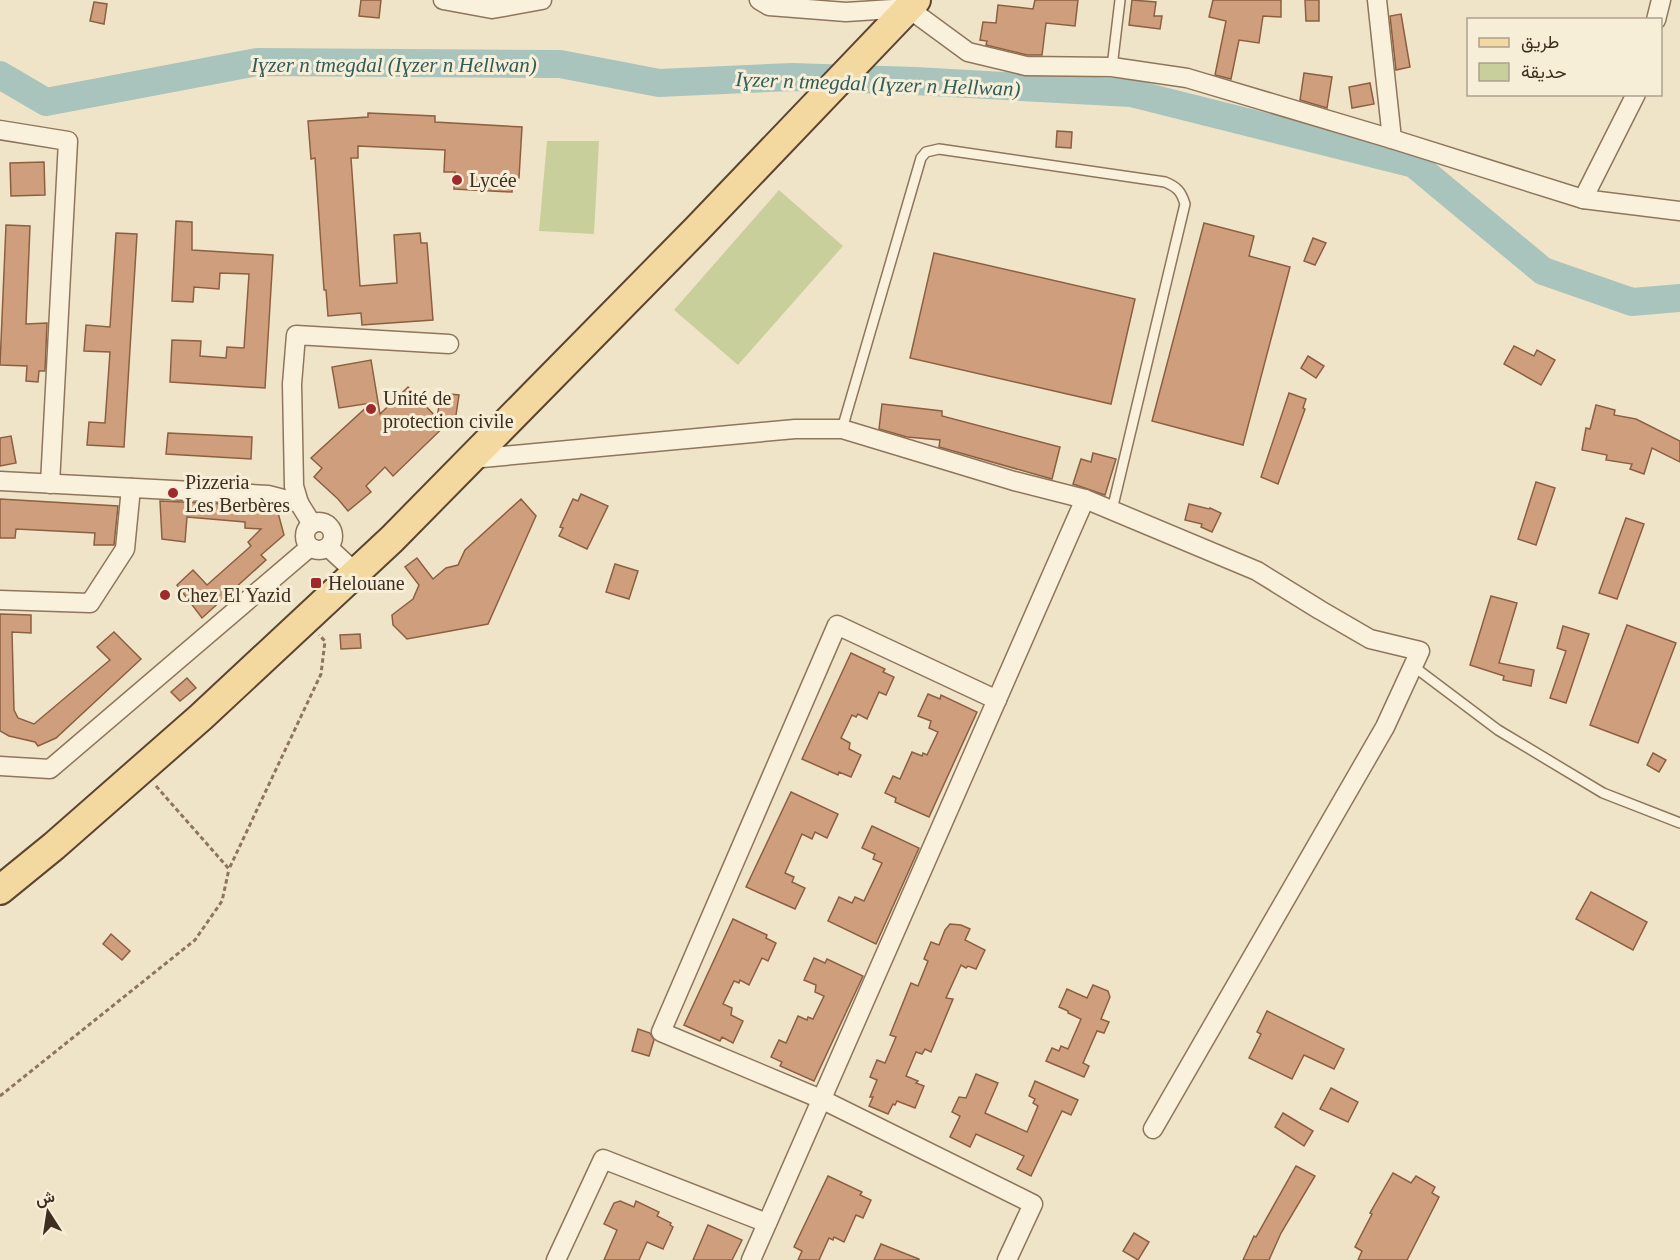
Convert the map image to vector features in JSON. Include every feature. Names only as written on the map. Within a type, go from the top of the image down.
[{"type":"main road","points":[[0,890],[54,846],[201,717],[356,573],[471,459],[912,4]]},
{"type":"street","points":[[443,0],[492,9],[542,0]]},
{"type":"street","points":[[759,0],[769,6],[912,4],[968,52],[1026,66],[1112,67],[1187,78],[1583,199],[1680,211]]},
{"type":"street","points":[[1377,0],[1392,139]]},
{"type":"street","points":[[1656,18],[1661,0]]},
{"type":"street","points":[[1583,199],[1635,96]]},
{"type":"street","points":[[0,138],[0,130],[68,141],[50,484]]},
{"type":"street","points":[[312,524],[299,502],[294,486],[292,384],[296,334],[449,344]]},
{"type":"street","points":[[471,459],[784,430],[843,429],[1014,481],[1085,499],[1257,571],[1370,639],[1420,651],[1385,727],[1153,1129]]},
{"type":"street","points":[[0,481],[268,495],[299,502]]},
{"type":"street","points":[[0,600],[90,603],[125,549],[131,488]]},
{"type":"street","points":[[752,1260],[1085,499]]},
{"type":"street","points":[[320,522],[331,529],[333,538],[328,547],[320,550],[310,547],[305,535],[312,524],[320,522]]},
{"type":"street","points":[[0,766],[50,769],[310,547]]},
{"type":"street","points":[[328,547],[356,573]]},
{"type":"street","points":[[997,700],[837,625],[661,1032],[821,1099],[1033,1203],[1006,1260]]},
{"type":"street","points":[[555,1260],[603,1160],[767,1223]]},
{"type":"lane","points":[[1112,67],[1120,0]]},
{"type":"lane","points":[[843,429],[921,158],[926,152],[939,149],[1165,182],[1178,188],[1185,204],[1112,510]]},
{"type":"lane","points":[[1413,666],[1498,730],[1603,793],[1680,823]]},
{"type":"path","points":[[0,1096],[195,940],[222,902],[229,869],[321,674],[325,640],[306,620]]},
{"type":"path","points":[[141,770],[229,869]]},
{"type":"green space","points":[[547,141],[599,141],[594,234],[539,231]]},
{"type":"green space","points":[[779,190],[843,246],[738,365],[674,310]]},
{"type":"building","points":[[361,0],[381,0],[379,18],[359,16]]},
{"type":"building","points":[[1035,0],[1078,0],[1075,26],[1046,23],[1042,55],[1027,55],[986,45],[987,41],[980,40],[983,22],[996,23],[998,5],[1033,9]]},
{"type":"building","points":[[1132,0],[1156,2],[1154,16],[1162,16],[1160,29],[1129,25]]},
{"type":"building","points":[[1213,0],[1281,0],[1281,17],[1263,16],[1259,43],[1239,40],[1231,79],[1215,75],[1226,21],[1209,17]]},
{"type":"building","points":[[1305,0],[1319,0],[1319,21],[1306,21]]},
{"type":"building","points":[[94,2],[107,4],[104,24],[90,21]]},
{"type":"building","points":[[1401,14],[1410,67],[1396,70],[1390,16]]},
{"type":"building","points":[[1304,73],[1332,77],[1327,108],[1300,100]]},
{"type":"building","points":[[1370,83],[1374,104],[1352,108],[1349,87]]},
{"type":"building","points":[[368,113],[435,116],[435,122],[522,127],[519,178],[513,178],[512,192],[454,189],[455,172],[444,172],[445,150],[358,146],[358,158],[351,158],[360,286],[397,283],[394,235],[420,233],[421,243],[427,243],[433,320],[362,325],[361,313],[328,316],[326,290],[324,290],[315,158],[311,159],[308,121],[368,117]]},
{"type":"building","points":[[1057,131],[1072,132],[1071,148],[1056,147]]},
{"type":"building","points":[[44,162],[45,195],[11,196],[10,163]]},
{"type":"building","points":[[176,221],[192,222],[192,250],[273,255],[265,388],[170,382],[172,340],[201,341],[200,356],[226,358],[227,347],[244,348],[249,274],[220,273],[219,289],[194,287],[193,302],[172,301]]},
{"type":"building","points":[[1204,223],[1254,236],[1249,256],[1290,267],[1243,445],[1152,421]]},
{"type":"building","points":[[6,225],[30,226],[26,324],[47,323],[45,371],[39,371],[38,382],[26,381],[27,366],[0,365]]},
{"type":"building","points":[[116,233],[137,234],[124,447],[87,445],[89,422],[105,423],[110,352],[84,351],[86,325],[110,327]]},
{"type":"building","points":[[1313,238],[1326,243],[1315,265],[1304,261]]},
{"type":"building","points":[[934,253],[1135,299],[1111,404],[910,358]]},
{"type":"building","points":[[1514,346],[1534,356],[1537,350],[1555,360],[1541,385],[1504,364]]},
{"type":"building","points":[[1308,356],[1324,366],[1316,378],[1301,368]]},
{"type":"building","points":[[371,360],[380,414],[408,387],[437,418],[441,393],[459,395],[456,415],[393,476],[385,467],[366,486],[371,492],[348,511],[314,477],[322,468],[311,458],[371,403],[339,408],[332,367]]},
{"type":"building","points":[[1289,393],[1306,399],[1303,408],[1305,409],[1278,484],[1261,477]]},
{"type":"building","points":[[882,404],[942,411],[942,416],[1060,447],[1052,479],[939,447],[940,440],[907,437],[879,429]]},
{"type":"building","points":[[1596,405],[1615,410],[1614,415],[1636,419],[1680,441],[1680,462],[1652,448],[1644,474],[1630,469],[1632,464],[1606,460],[1607,455],[1582,450],[1586,428],[1590,429]]},
{"type":"building","points":[[168,433],[252,437],[251,459],[166,454]]},
{"type":"building","points":[[11,436],[16,463],[0,466],[0,438]]},
{"type":"building","points":[[1093,453],[1116,459],[1105,495],[1073,484],[1081,459],[1091,462]]},
{"type":"building","points":[[1536,482],[1555,488],[1536,545],[1518,539]]},
{"type":"building","points":[[581,494],[608,506],[587,549],[559,536],[563,528],[560,527],[573,499],[578,501]]},
{"type":"building","points":[[0,499],[118,506],[114,545],[94,545],[95,533],[16,529],[15,538],[0,538]]},
{"type":"building","points":[[521,499],[536,516],[488,624],[407,639],[393,625],[392,615],[413,599],[419,585],[405,567],[417,558],[433,579],[446,568],[458,565],[465,550]]},
{"type":"building","points":[[160,501],[246,505],[245,510],[277,509],[284,535],[261,555],[266,560],[202,618],[177,585],[193,570],[207,585],[251,546],[248,542],[261,529],[245,528],[245,522],[187,517],[185,542],[162,539]]},
{"type":"building","points":[[1189,504],[1210,508],[1221,513],[1212,532],[1201,527],[1202,524],[1185,520]]},
{"type":"building","points":[[1626,518],[1644,524],[1617,599],[1599,593]]},
{"type":"building","points":[[615,564],[638,571],[629,599],[606,592]]},
{"type":"building","points":[[1491,596],[1517,603],[1499,663],[1534,670],[1531,686],[1503,680],[1504,676],[1470,665]]},
{"type":"building","points":[[0,614],[31,615],[31,633],[12,632],[14,710],[18,718],[34,724],[110,660],[97,647],[114,632],[141,659],[56,738],[38,746],[35,742],[9,736],[0,731]]},
{"type":"building","points":[[1627,625],[1676,643],[1638,743],[1590,725]]},
{"type":"building","points":[[1563,626],[1589,634],[1566,703],[1550,698],[1566,651],[1557,648]]},
{"type":"building","points":[[360,634],[361,648],[341,649],[340,635]]},
{"type":"building","points":[[851,653],[885,669],[883,672],[894,677],[886,695],[879,692],[867,719],[858,714],[856,717],[852,715],[841,738],[850,743],[849,749],[861,755],[851,777],[839,772],[838,775],[802,759]]},
{"type":"building","points":[[187,678],[196,688],[180,701],[171,692]]},
{"type":"building","points":[[928,694],[940,699],[941,695],[977,712],[929,817],[895,802],[896,798],[885,793],[893,776],[900,779],[912,752],[922,756],[923,753],[927,755],[938,732],[929,728],[931,721],[918,716]]},
{"type":"building","points":[[1653,753],[1666,760],[1659,772],[1647,765]]},
{"type":"building","points":[[791,792],[838,814],[827,838],[815,832],[812,839],[802,834],[785,873],[794,877],[792,882],[805,888],[795,909],[746,887]]},
{"type":"building","points":[[872,826],[919,848],[876,944],[828,921],[839,897],[852,903],[855,897],[864,901],[882,863],[873,859],[875,854],[862,848]]},
{"type":"building","points":[[1591,892],[1647,922],[1633,950],[1576,919]]},
{"type":"building","points":[[733,919],[767,935],[766,938],[776,943],[768,961],[762,958],[749,985],[740,980],[739,983],[734,981],[723,1004],[732,1008],[731,1015],[743,1021],[733,1043],[722,1037],[720,1041],[684,1025]]},
{"type":"building","points":[[950,924],[970,929],[965,940],[985,950],[976,969],[961,965],[946,998],[953,999],[931,1052],[925,1049],[922,1054],[916,1052],[906,1076],[924,1086],[915,1108],[897,1101],[888,1114],[869,1106],[877,1080],[870,1077],[877,1060],[885,1063],[896,1037],[890,1035],[911,983],[918,986],[928,961],[924,959],[931,942],[939,945]]},
{"type":"building","points":[[111,934],[130,951],[122,960],[103,944]]},
{"type":"building","points":[[814,958],[825,963],[827,959],[863,976],[814,1081],[780,1066],[782,1062],[771,1057],[779,1040],[786,1043],[798,1016],[807,1020],[808,1017],[813,1019],[824,996],[815,992],[816,985],[804,980]]},
{"type":"building","points":[[1093,985],[1108,991],[1110,997],[1101,1019],[1109,1022],[1104,1033],[1097,1031],[1083,1063],[1089,1066],[1084,1077],[1046,1061],[1052,1048],[1059,1051],[1061,1046],[1068,1049],[1081,1019],[1059,1007],[1067,989],[1087,998]]},
{"type":"building","points":[[1267,1011],[1344,1049],[1334,1069],[1304,1055],[1292,1079],[1249,1058],[1261,1034],[1257,1032]]},
{"type":"building","points":[[638,1029],[650,1033],[654,1040],[649,1056],[632,1051]]},
{"type":"building","points":[[976,1074],[998,1083],[985,1113],[1027,1132],[1038,1106],[1033,1103],[1035,1099],[1029,1096],[1035,1081],[1078,1100],[1071,1115],[1062,1111],[1031,1176],[1017,1169],[1024,1156],[976,1134],[970,1147],[950,1137],[960,1116],[952,1112],[959,1097],[966,1098]]},
{"type":"building","points":[[1331,1088],[1358,1102],[1348,1122],[1320,1109]]},
{"type":"building","points":[[1283,1113],[1313,1131],[1304,1146],[1275,1127]]},
{"type":"building","points":[[1296,1166],[1315,1176],[1281,1233],[1269,1260],[1243,1260],[1254,1236],[1256,1237]]},
{"type":"building","points":[[1393,1173],[1411,1183],[1416,1176],[1435,1187],[1432,1193],[1439,1197],[1407,1260],[1358,1260],[1362,1251],[1355,1247],[1372,1214],[1370,1213]]},
{"type":"building","points":[[828,1176],[862,1192],[860,1195],[871,1200],[863,1218],[856,1215],[844,1242],[834,1237],[833,1240],[829,1238],[819,1260],[798,1260],[802,1251],[794,1247]]},
{"type":"building","points":[[620,1201],[634,1207],[636,1201],[659,1212],[657,1216],[671,1223],[673,1227],[663,1249],[647,1242],[639,1260],[604,1260],[617,1230],[604,1224],[614,1203]]},
{"type":"building","points":[[708,1225],[742,1240],[732,1260],[693,1260]]},
{"type":"building","points":[[1134,1233],[1149,1242],[1138,1260],[1123,1251]]},
{"type":"building","points":[[881,1244],[919,1259],[919,1260],[874,1260]]},
{"type":"waterway","name":"Iɣzer n tmegdal (Iɣzer n Hellwan)","points":[[0,75],[46,102],[257,62],[560,64],[659,83],[792,77],[915,81],[1131,93],[1414,164],[1543,271],[1632,302],[1680,298]]},
{"type":"place","name":"Lycée","points":[[457,180]]},
{"type":"place","name":"Unité de protection civile","points":[[371,409]]},
{"type":"place","name":"Pizzeria Les Berbères","points":[[173,493]]},
{"type":"place","name":"Helouane","points":[[316,583]]},
{"type":"place","name":"Chez El Yazid","points":[[165,595]]}]
